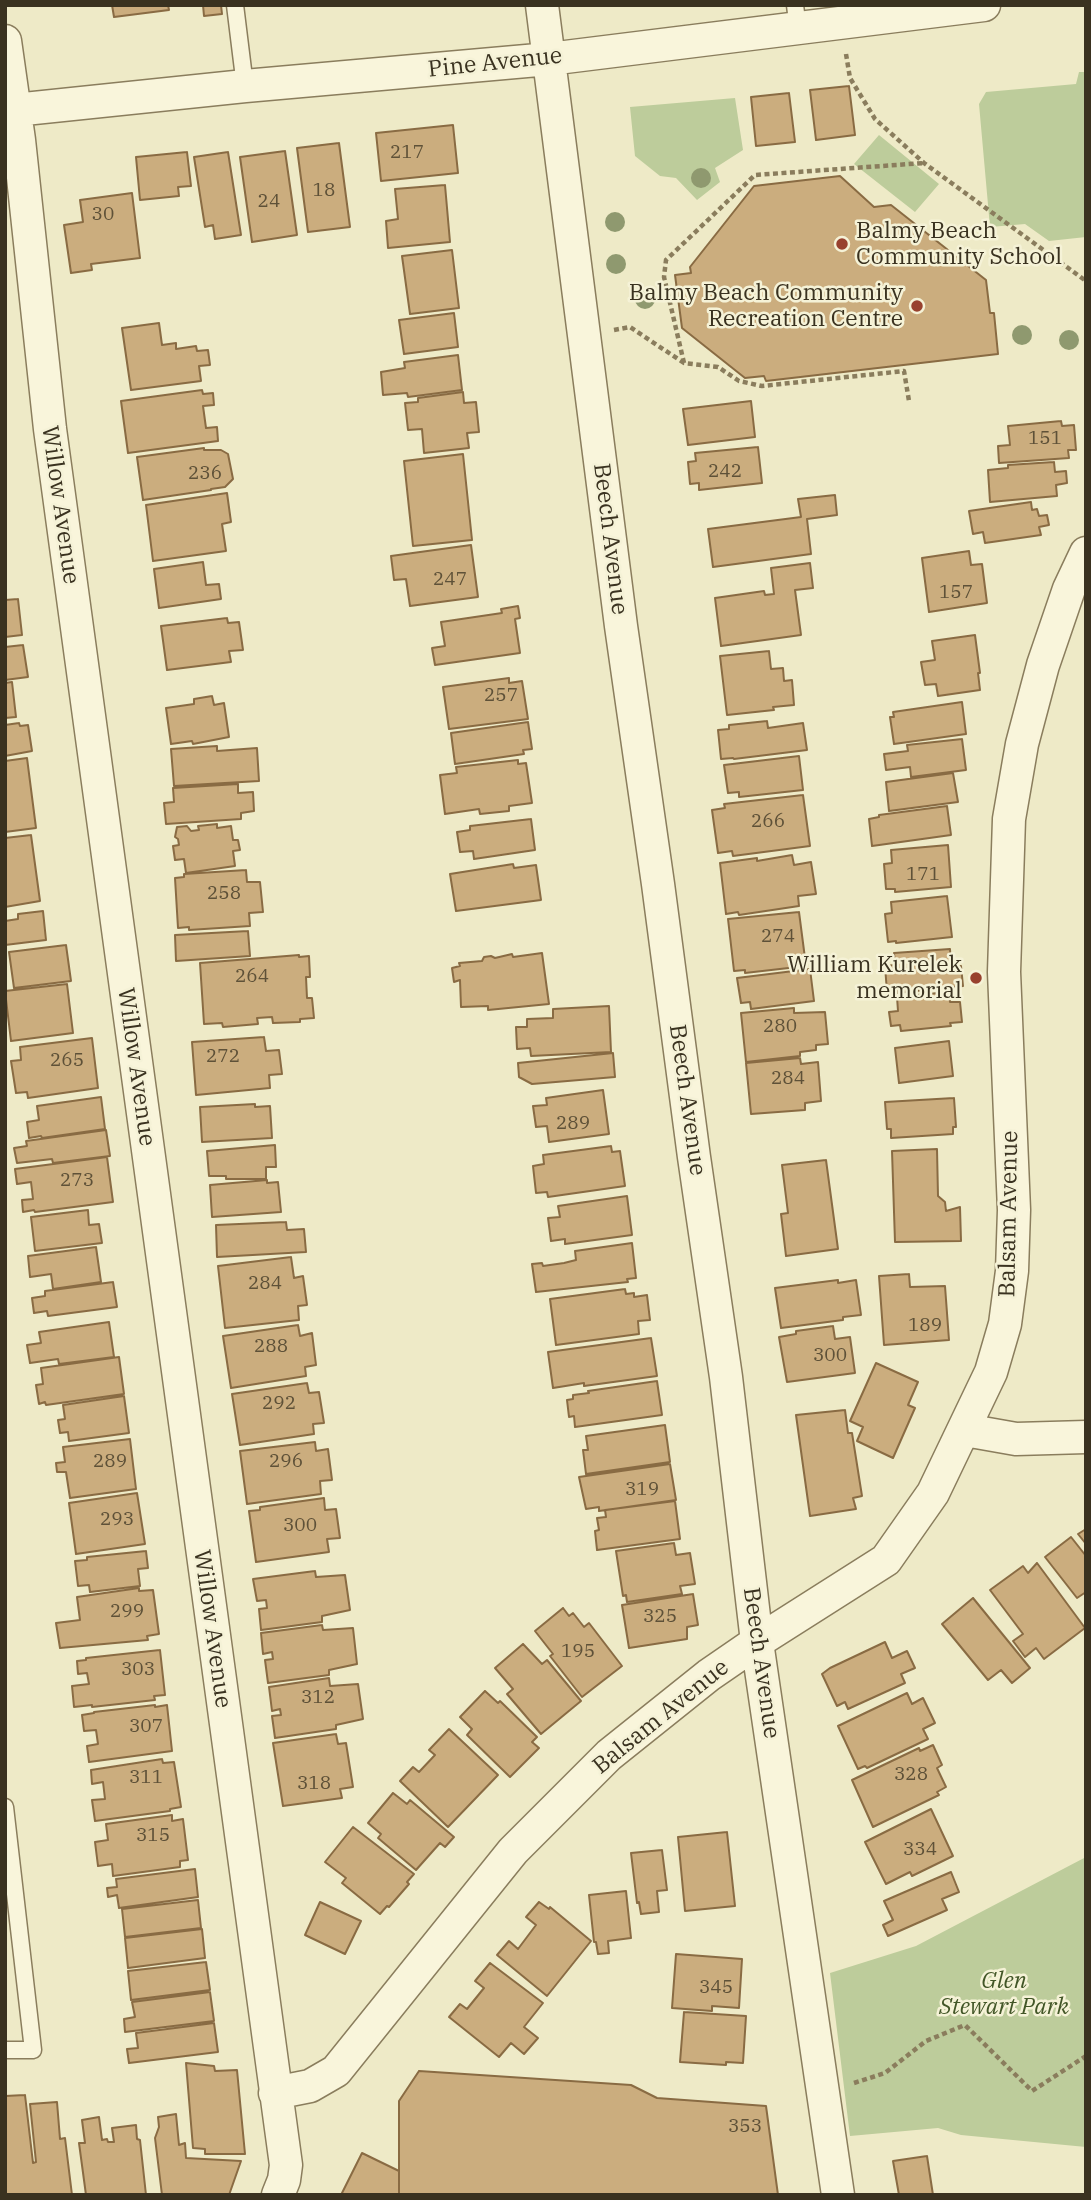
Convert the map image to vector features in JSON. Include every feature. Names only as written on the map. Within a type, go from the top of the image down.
[{"type":"street","name":"Beech Avenue","points":[[542,5],[621,626],[726,1377],[757,1642],[838,2195]]},
{"type":"street","name":"Pine Avenue","points":[[10,111],[245,86],[549,59],[797,17],[984,5]]},
{"type":"street","name":"Willow Avenue","points":[[5,41],[10,111],[50,429],[275,2093]]},
{"type":"street","name":"Balsam Avenue","points":[[275,2093],[310,2086],[336,2071],[513,1851],[609,1755],[709,1675],[886,1560],[933,1493],[991,1372],[1005,1324],[1013,1271],[1014,1210],[1004,972],[1009,819],[1022,744],[1043,664],[1069,589],[1086,553]]},
{"type":"street","points":[[965,1430],[1016,1439],[1086,1437]]},
{"type":"street","points":[[275,2093],[286,2165],[278,2195]]},
{"type":"lane","points":[[235,5],[245,86]]},
{"type":"lane","points":[[5,1807],[33,2050],[5,2050]]},
{"type":"path","points":[[845,45],[850,78],[875,119],[924,163],[1086,281]]},
{"type":"path","points":[[684,363],[664,276],[666,260],[755,175],[924,163]]},
{"type":"path","points":[[606,332],[630,327],[684,363],[718,367],[738,381],[762,386],[904,372],[909,401]]},
{"type":"path","points":[[824,2092],[885,2073],[926,2041],[965,2025],[1032,2091],[1086,2056]]},
{"type":"green space","points":[[1079,72],[1086,72],[1086,237],[1049,241],[1025,224],[990,227],[979,104],[986,92],[1076,84]]},
{"type":"green space","points":[[735,98],[743,150],[715,168],[720,182],[697,200],[676,178],[660,176],[635,156],[630,107]]},
{"type":"green space","points":[[879,135],[939,184],[915,212],[854,164]]},
{"type":"green space","name":"Glen Stewart Park","points":[[1086,1857],[1086,2147],[961,2135],[938,2128],[850,2136],[830,1973],[916,1946]]},
{"type":"building","points":[[112,5],[168,5],[169,10],[114,17]]},
{"type":"building","points":[[203,5],[221,5],[222,14],[204,16]]},
{"type":"building","points":[[849,86],[855,135],[816,140],[810,90]]},
{"type":"building","points":[[789,93],[795,142],[756,146],[751,97]]},
{"type":"building","points":[[453,125],[458,173],[381,181],[376,133]]},
{"type":"building","points":[[339,143],[350,227],[308,232],[297,148]]},
{"type":"building","points":[[285,151],[297,235],[252,242],[240,157]]},
{"type":"building","points":[[187,152],[191,186],[178,187],[179,196],[140,200],[136,157]]},
{"type":"building","points":[[228,152],[241,235],[215,239],[213,225],[205,227],[194,157]]},
{"type":"building","points":[[840,176],[874,207],[891,205],[986,280],[990,313],[994,313],[998,354],[766,381],[764,376],[745,378],[682,328],[675,275],[691,273],[690,267],[754,186]]},
{"type":"building","points":[[445,185],[450,242],[388,248],[386,221],[398,219],[395,189]]},
{"type":"building","points":[[132,193],[140,258],[91,264],[92,270],[71,273],[64,225],[83,222],[80,200]]},
{"type":"building","points":[[452,250],[459,308],[410,314],[402,256]]},
{"type":"building","points":[[454,313],[458,347],[404,354],[399,320]]},
{"type":"building","points":[[159,323],[162,345],[176,343],[176,349],[196,346],[197,351],[208,350],[210,365],[199,366],[201,381],[131,390],[122,328]]},
{"type":"building","points":[[458,355],[462,390],[408,397],[407,393],[383,395],[381,372],[405,368],[404,362]]},
{"type":"building","points":[[202,390],[203,394],[213,393],[214,405],[203,406],[206,428],[217,427],[218,441],[128,453],[121,401]]},
{"type":"building","points":[[463,392],[464,403],[476,402],[479,432],[467,433],[469,448],[424,453],[422,429],[408,430],[405,403],[418,402],[418,398]]},
{"type":"building","points":[[751,401],[755,437],[688,445],[683,409]]},
{"type":"building","points":[[1061,421],[1062,426],[1074,425],[1076,450],[1068,450],[1069,458],[999,463],[998,446],[1010,445],[1008,426]]},
{"type":"building","points":[[758,447],[762,483],[699,490],[699,483],[690,484],[688,462],[696,461],[695,453]]},
{"type":"building","points":[[204,448],[221,450],[228,454],[233,479],[225,487],[143,500],[137,457]]},
{"type":"building","points":[[463,454],[472,540],[413,546],[404,461]]},
{"type":"building","points":[[1054,462],[1055,472],[1066,471],[1067,483],[1056,485],[1057,496],[990,502],[988,470],[1008,468],[1008,465]]},
{"type":"building","points":[[227,493],[231,522],[222,524],[226,551],[153,561],[146,505]]},
{"type":"building","points":[[835,495],[837,515],[807,519],[811,554],[713,567],[708,529],[801,517],[798,499]]},
{"type":"building","points":[[1031,502],[1032,510],[1037,509],[1039,516],[1047,515],[1049,525],[1039,527],[1041,535],[985,543],[983,532],[973,534],[969,511]]},
{"type":"building","points":[[471,545],[478,597],[410,606],[406,579],[394,580],[391,556]]},
{"type":"building","points":[[969,551],[971,565],[982,564],[987,603],[929,612],[922,558]]},
{"type":"building","points":[[203,562],[206,585],[219,584],[221,599],[159,608],[154,569]]},
{"type":"building","points":[[810,563],[813,588],[795,590],[801,635],[721,646],[715,598],[764,591],[765,595],[774,594],[771,568]]},
{"type":"building","points":[[18,599],[22,635],[5,637],[5,600]]},
{"type":"building","points":[[518,606],[520,618],[515,619],[520,653],[435,665],[432,648],[445,646],[441,622],[502,613],[501,609]]},
{"type":"building","points":[[227,618],[228,623],[239,622],[243,650],[229,651],[231,662],[167,670],[161,626]]},
{"type":"building","points":[[975,635],[980,690],[938,696],[936,684],[925,685],[921,662],[935,660],[932,641]]},
{"type":"building","points":[[23,645],[28,677],[5,680],[5,647]]},
{"type":"building","points":[[769,651],[771,669],[783,668],[784,681],[792,680],[794,705],[727,715],[720,656]]},
{"type":"building","points":[[509,678],[509,683],[522,681],[528,719],[449,729],[443,687]]},
{"type":"building","points":[[12,682],[16,717],[5,718],[5,683]]},
{"type":"building","points":[[212,696],[214,705],[224,703],[229,737],[193,744],[192,741],[171,744],[166,708],[194,704],[194,699]]},
{"type":"building","points":[[962,702],[966,734],[894,744],[890,717],[894,717],[893,712]]},
{"type":"building","points":[[767,721],[768,728],[803,723],[807,750],[721,759],[718,730],[729,729],[729,725]]},
{"type":"building","points":[[528,722],[532,749],[523,750],[524,754],[455,764],[451,733]]},
{"type":"building","points":[[19,723],[20,726],[28,725],[32,751],[5,756],[5,725]]},
{"type":"building","points":[[962,739],[966,770],[911,777],[910,767],[886,770],[884,754],[908,751],[907,745]]},
{"type":"building","points":[[217,746],[217,751],[257,748],[259,781],[174,786],[171,749]]},
{"type":"building","points":[[799,756],[803,790],[739,797],[739,792],[728,793],[724,765]]},
{"type":"building","points":[[27,758],[36,828],[5,832],[5,761]]},
{"type":"building","points":[[518,760],[518,764],[526,763],[532,803],[509,806],[509,811],[480,814],[479,809],[445,814],[440,775],[457,773],[456,767]]},
{"type":"building","points":[[953,773],[958,802],[889,811],[886,782]]},
{"type":"building","points":[[238,784],[238,793],[253,792],[254,811],[241,813],[241,819],[166,824],[164,803],[174,802],[173,788]]},
{"type":"building","points":[[803,795],[810,846],[733,856],[732,851],[718,853],[712,810],[725,808],[724,804]]},
{"type":"building","points":[[947,806],[951,835],[872,846],[869,819],[879,815]]},
{"type":"building","points":[[531,819],[535,850],[474,859],[473,851],[460,852],[457,832],[470,830],[470,826]]},
{"type":"building","points":[[217,824],[217,828],[231,826],[233,840],[238,840],[240,850],[233,851],[235,866],[186,873],[184,859],[175,860],[173,846],[179,845],[175,837],[177,827],[187,826],[191,831],[199,830],[198,826]]},
{"type":"building","points":[[31,835],[40,901],[5,907],[5,838]]},
{"type":"building","points":[[948,845],[951,887],[895,892],[895,889],[886,889],[884,864],[892,863],[891,850]]},
{"type":"building","points":[[792,855],[794,865],[811,862],[816,894],[798,896],[799,906],[739,915],[738,912],[726,914],[720,863]]},
{"type":"building","points":[[513,864],[514,868],[536,865],[541,900],[456,911],[450,874]]},
{"type":"building","points":[[246,870],[247,882],[260,882],[263,912],[249,913],[250,926],[189,930],[189,927],[178,928],[175,878],[184,877],[184,874]]},
{"type":"building","points":[[947,896],[952,937],[888,942],[885,914],[892,913],[891,902]]},
{"type":"building","points":[[43,911],[46,940],[5,945],[5,921],[18,919],[18,914]]},
{"type":"building","points":[[799,912],[806,966],[745,973],[745,970],[734,971],[728,919]]},
{"type":"building","points":[[248,931],[250,956],[176,961],[175,935]]},
{"type":"building","points":[[66,945],[71,981],[14,988],[9,952]]},
{"type":"building","points":[[950,949],[951,967],[961,966],[963,986],[887,992],[885,966],[895,965],[894,953]]},
{"type":"building","points":[[542,953],[549,1004],[488,1010],[488,1006],[461,1007],[460,980],[454,982],[452,968],[460,966],[459,963],[482,961],[484,957],[491,956],[495,958],[512,954],[513,957]]},
{"type":"building","points":[[309,956],[307,998],[312,998],[314,1018],[300,1019],[300,1022],[273,1023],[272,1017],[257,1018],[258,1024],[223,1027],[222,1023],[204,1024],[200,963]]},
{"type":"building","points":[[810,969],[814,1001],[751,1009],[750,1002],[741,1003],[737,978]]},
{"type":"building","points":[[67,984],[73,1033],[11,1041],[5,991]]},
{"type":"building","points":[[949,992],[950,1002],[960,1002],[962,1022],[950,1023],[951,1026],[901,1031],[900,1025],[891,1026],[889,1012],[898,1011],[897,997]]},
{"type":"building","points":[[609,1006],[611,1052],[531,1056],[530,1048],[517,1049],[516,1027],[527,1027],[527,1019],[553,1018],[553,1009]]},
{"type":"building","points":[[794,1008],[794,1013],[825,1012],[828,1044],[816,1045],[816,1050],[800,1052],[800,1056],[746,1062],[741,1013]]},
{"type":"building","points":[[264,1037],[266,1051],[279,1050],[282,1074],[269,1075],[270,1088],[196,1095],[192,1042]]},
{"type":"building","points":[[92,1038],[98,1088],[28,1098],[27,1092],[16,1093],[11,1061],[21,1060],[20,1047]]},
{"type":"building","points":[[949,1041],[953,1076],[899,1083],[895,1048]]},
{"type":"building","points":[[613,1053],[615,1077],[532,1084],[519,1077],[518,1063]]},
{"type":"building","points":[[800,1058],[801,1064],[818,1062],[821,1101],[805,1103],[805,1110],[751,1114],[746,1063]]},
{"type":"building","points":[[603,1090],[609,1134],[549,1142],[547,1126],[536,1127],[533,1106],[547,1105],[546,1098]]},
{"type":"building","points":[[101,1097],[105,1129],[29,1138],[27,1122],[39,1120],[37,1106]]},
{"type":"building","points":[[954,1098],[956,1127],[953,1127],[953,1134],[891,1138],[891,1129],[887,1129],[885,1102]]},
{"type":"building","points":[[255,1104],[255,1107],[270,1106],[272,1138],[202,1142],[200,1107]]},
{"type":"building","points":[[106,1130],[110,1156],[53,1163],[52,1159],[17,1163],[14,1148],[27,1146],[26,1141]]},
{"type":"building","points":[[275,1145],[276,1167],[266,1167],[266,1179],[226,1179],[226,1176],[209,1176],[207,1151]]},
{"type":"building","points":[[611,1146],[612,1152],[620,1151],[625,1186],[548,1197],[547,1192],[536,1193],[533,1166],[544,1164],[543,1155]]},
{"type":"building","points":[[937,1149],[938,1196],[945,1202],[946,1211],[960,1207],[961,1241],[895,1242],[892,1151]]},
{"type":"building","points":[[107,1157],[113,1202],[23,1212],[22,1200],[33,1199],[31,1182],[17,1184],[15,1169]]},
{"type":"building","points":[[826,1160],[838,1249],[786,1256],[781,1214],[788,1213],[782,1165]]},
{"type":"building","points":[[267,1180],[267,1183],[278,1182],[281,1212],[212,1217],[210,1185]]},
{"type":"building","points":[[627,1196],[632,1235],[565,1244],[565,1239],[551,1241],[548,1218],[560,1217],[558,1206]]},
{"type":"building","points":[[88,1210],[89,1225],[99,1224],[102,1243],[35,1251],[31,1217]]},
{"type":"building","points":[[286,1222],[287,1230],[304,1229],[306,1252],[217,1257],[216,1225]]},
{"type":"building","points":[[632,1243],[636,1278],[627,1279],[628,1282],[536,1292],[532,1264],[542,1263],[543,1266],[564,1263],[576,1260],[575,1251]]},
{"type":"building","points":[[96,1247],[101,1282],[53,1289],[51,1274],[30,1277],[28,1256]]},
{"type":"building","points":[[291,1257],[294,1278],[303,1276],[307,1305],[298,1306],[299,1320],[225,1328],[218,1266]]},
{"type":"building","points":[[909,1274],[910,1287],[945,1286],[949,1340],[884,1345],[879,1276]]},
{"type":"building","points":[[838,1280],[838,1283],[856,1280],[861,1315],[781,1328],[775,1288]]},
{"type":"building","points":[[113,1282],[117,1307],[48,1316],[47,1311],[34,1313],[32,1298],[45,1296],[45,1291]]},
{"type":"building","points":[[625,1289],[626,1294],[634,1293],[634,1297],[647,1295],[650,1320],[638,1321],[639,1334],[556,1345],[550,1299]]},
{"type":"building","points":[[109,1322],[114,1357],[59,1364],[58,1359],[30,1363],[27,1345],[41,1343],[39,1332]]},
{"type":"building","points":[[298,1325],[300,1336],[312,1333],[316,1365],[305,1367],[306,1376],[231,1388],[223,1336]]},
{"type":"building","points":[[833,1326],[835,1339],[850,1337],[855,1373],[787,1382],[779,1337],[796,1334],[796,1331]]},
{"type":"building","points":[[651,1338],[657,1376],[553,1388],[548,1352]]},
{"type":"building","points":[[119,1357],[124,1394],[39,1404],[36,1385],[43,1384],[41,1368]]},
{"type":"building","points":[[876,1363],[918,1382],[908,1405],[915,1408],[893,1458],[857,1441],[863,1427],[850,1421]]},
{"type":"building","points":[[657,1381],[662,1415],[575,1427],[574,1416],[569,1417],[567,1400],[573,1399],[573,1395]]},
{"type":"building","points":[[307,1383],[309,1393],[319,1392],[324,1423],[313,1424],[314,1434],[240,1445],[232,1394]]},
{"type":"building","points":[[124,1396],[129,1433],[69,1441],[68,1432],[60,1433],[58,1420],[65,1419],[63,1405]]},
{"type":"building","points":[[845,1410],[848,1433],[852,1433],[862,1496],[853,1498],[856,1509],[810,1516],[796,1415]]},
{"type":"building","points":[[665,1425],[670,1462],[586,1474],[583,1450],[588,1450],[586,1436]]},
{"type":"building","points":[[130,1439],[136,1489],[70,1498],[66,1472],[57,1472],[56,1463],[65,1462],[63,1447]]},
{"type":"building","points":[[315,1442],[316,1451],[328,1449],[332,1480],[320,1481],[321,1494],[247,1504],[240,1451]]},
{"type":"building","points":[[670,1464],[676,1500],[599,1511],[599,1507],[586,1509],[579,1477]]},
{"type":"building","points":[[137,1493],[145,1544],[76,1554],[69,1503]]},
{"type":"building","points":[[324,1498],[325,1510],[336,1509],[340,1538],[327,1539],[329,1552],[256,1562],[249,1511]]},
{"type":"building","points":[[675,1501],[680,1539],[597,1550],[597,1518],[606,1517],[605,1510]]},
{"type":"building","points":[[1086,1529],[1086,1544],[1078,1534]]},
{"type":"building","points":[[1071,1537],[1086,1556],[1086,1592],[1077,1598],[1045,1557]]},
{"type":"building","points":[[674,1543],[676,1555],[690,1553],[695,1584],[680,1586],[682,1594],[627,1602],[626,1595],[623,1596],[616,1551]]},
{"type":"building","points":[[146,1551],[148,1568],[138,1569],[140,1586],[90,1592],[89,1585],[78,1586],[75,1561],[87,1560],[87,1557]]},
{"type":"building","points":[[1037,1563],[1085,1628],[1044,1659],[1036,1648],[1025,1657],[1013,1641],[1023,1634],[990,1590],[1023,1566],[1028,1573]]},
{"type":"building","points":[[315,1571],[316,1577],[345,1575],[350,1610],[322,1616],[322,1622],[261,1630],[259,1609],[267,1608],[266,1600],[257,1601],[253,1579]]},
{"type":"building","points":[[139,1588],[139,1591],[153,1590],[159,1634],[147,1636],[148,1640],[60,1648],[56,1623],[80,1620],[77,1597]]},
{"type":"building","points":[[693,1594],[698,1625],[687,1627],[687,1639],[629,1648],[622,1605]]},
{"type":"building","points":[[973,1598],[1030,1668],[1012,1683],[1001,1670],[988,1680],[942,1624]]},
{"type":"building","points":[[563,1608],[569,1616],[573,1613],[584,1627],[589,1623],[622,1666],[582,1697],[550,1656],[553,1654],[535,1631]]},
{"type":"building","points":[[322,1625],[323,1630],[353,1628],[357,1664],[329,1670],[329,1675],[268,1683],[265,1660],[273,1659],[272,1652],[263,1654],[261,1633]]},
{"type":"building","points":[[885,1642],[892,1658],[907,1651],[915,1668],[901,1674],[905,1683],[848,1709],[845,1702],[837,1706],[822,1674]]},
{"type":"building","points":[[523,1644],[542,1664],[547,1660],[581,1701],[541,1734],[507,1694],[513,1689],[495,1668]]},
{"type":"building","points":[[160,1650],[165,1695],[154,1696],[155,1700],[74,1707],[72,1686],[89,1684],[87,1673],[78,1674],[77,1661]]},
{"type":"building","points":[[329,1678],[330,1686],[358,1684],[363,1719],[336,1725],[336,1729],[275,1738],[272,1716],[281,1715],[280,1709],[272,1711],[269,1687]]},
{"type":"building","points":[[485,1691],[498,1703],[500,1701],[537,1737],[532,1742],[539,1748],[510,1777],[467,1735],[472,1729],[460,1717]]},
{"type":"building","points":[[907,1693],[912,1704],[923,1698],[935,1723],[923,1729],[928,1739],[867,1768],[865,1766],[858,1769],[838,1726]]},
{"type":"building","points":[[167,1705],[172,1751],[89,1762],[87,1746],[98,1744],[96,1730],[84,1731],[82,1715]]},
{"type":"building","points":[[449,1729],[498,1775],[448,1827],[400,1781],[413,1767],[419,1772],[435,1755],[429,1750]]},
{"type":"building","points":[[336,1734],[338,1744],[346,1743],[353,1787],[340,1789],[342,1798],[283,1806],[273,1743]]},
{"type":"building","points":[[933,1745],[942,1765],[937,1768],[946,1787],[937,1792],[939,1795],[873,1827],[852,1780],[919,1748],[920,1751]]},
{"type":"building","points":[[162,1759],[163,1763],[174,1762],[181,1807],[170,1811],[95,1821],[92,1800],[105,1799],[103,1782],[92,1784],[91,1770]]},
{"type":"building","points":[[393,1793],[407,1804],[410,1800],[454,1837],[445,1847],[440,1843],[416,1870],[378,1838],[381,1834],[368,1823]]},
{"type":"building","points":[[931,1809],[953,1856],[912,1876],[910,1872],[886,1884],[865,1842]]},
{"type":"building","points":[[172,1815],[172,1821],[183,1819],[188,1860],[180,1861],[180,1867],[113,1876],[112,1864],[98,1866],[95,1842],[108,1840],[106,1824]]},
{"type":"building","points":[[353,1827],[414,1874],[407,1882],[409,1884],[380,1914],[342,1883],[346,1878],[325,1862]]},
{"type":"building","points":[[727,1832],[735,1906],[685,1911],[678,1837]]},
{"type":"building","points":[[662,1850],[667,1890],[657,1891],[659,1912],[641,1914],[639,1902],[637,1903],[631,1853]]},
{"type":"building","points":[[195,1869],[198,1897],[119,1908],[117,1895],[108,1897],[107,1888],[117,1887],[116,1879]]},
{"type":"building","points":[[951,1872],[959,1892],[942,1899],[947,1910],[888,1936],[883,1925],[893,1920],[884,1901]]},
{"type":"building","points":[[626,1891],[631,1938],[608,1941],[609,1953],[598,1954],[594,1942],[589,1895]]},
{"type":"building","points":[[198,1900],[201,1928],[125,1937],[122,1909]]},
{"type":"building","points":[[320,1902],[361,1921],[345,1954],[305,1935]]},
{"type":"building","points":[[539,1902],[549,1909],[550,1907],[591,1941],[547,1996],[497,1955],[509,1941],[518,1949],[536,1925],[526,1917]]},
{"type":"building","points":[[202,1929],[205,1958],[128,1968],[125,1938]]},
{"type":"building","points":[[676,1954],[742,1959],[739,2008],[712,2006],[712,2011],[672,2008]]},
{"type":"building","points":[[206,1962],[210,1990],[131,2000],[128,1971]]},
{"type":"building","points":[[490,1963],[543,2003],[524,2027],[538,2038],[524,2054],[511,2043],[499,2057],[449,2017],[460,2004],[467,2009],[484,1988],[475,1981]]},
{"type":"building","points":[[210,1992],[214,2021],[125,2032],[124,2019],[135,2017],[132,2002]]},
{"type":"building","points":[[684,2012],[746,2016],[743,2063],[726,2062],[726,2065],[680,2062]]},
{"type":"building","points":[[214,2023],[218,2052],[129,2063],[127,2049],[138,2048],[136,2033]]},
{"type":"building","points":[[186,2063],[214,2066],[215,2071],[237,2070],[245,2154],[205,2154],[205,2149],[193,2148]]},
{"type":"building","points":[[419,2071],[631,2085],[657,2098],[766,2106],[778,2195],[399,2195],[399,2101]]},
{"type":"building","points":[[25,2095],[33,2163],[36,2162],[30,2104],[57,2102],[60,2139],[65,2138],[72,2195],[5,2195],[5,2096]]},
{"type":"building","points":[[176,2114],[179,2145],[185,2143],[186,2158],[241,2161],[229,2195],[162,2195],[155,2138],[159,2127],[158,2117]]},
{"type":"building","points":[[99,2117],[102,2140],[107,2139],[108,2142],[114,2142],[112,2128],[136,2125],[146,2195],[86,2195],[79,2143],[85,2143],[82,2120]]},
{"type":"building","points":[[362,2153],[399,2171],[399,2195],[341,2195]]},
{"type":"building","points":[[927,2156],[933,2195],[899,2195],[893,2161]]},
{"type":"place","name":"Balmy Beach Community School","points":[[842,244]]},
{"type":"place","name":"Balmy Beach Community Recreation Centre","points":[[917,306]]},
{"type":"place","name":"William Kurelek memorial","points":[[976,978]]}]
